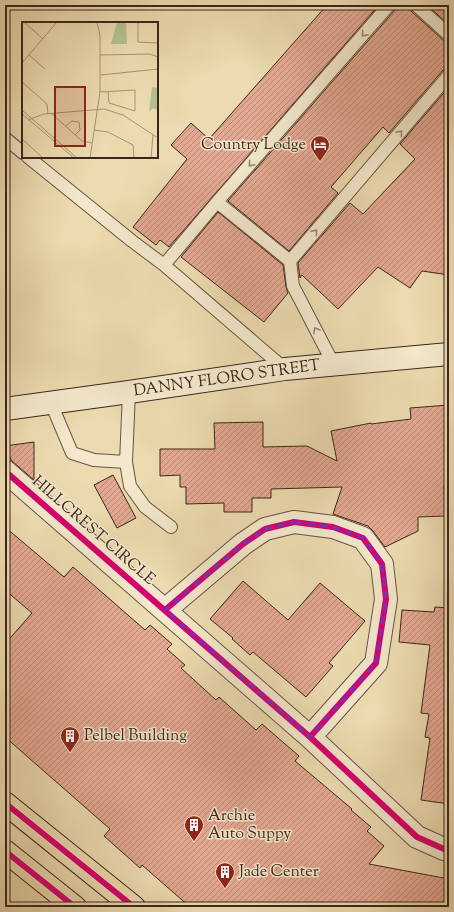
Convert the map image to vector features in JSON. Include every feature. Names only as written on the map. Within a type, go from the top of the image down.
[{"type":"main road","points":[[5,803],[134,907]]},
{"type":"main road","points":[[5,851],[75,907]]},
{"type":"street","name":"DANNY FLORO STREET","points":[[5,409],[285,369],[449,354]]},
{"type":"street","name":"HILLCREST CIRCLE","points":[[5,471],[310,738],[417,837],[449,850]]},
{"type":"street","points":[[164,610],[243,544],[265,529],[294,522],[334,527],[363,538],[382,564],[386,599],[376,663],[310,738]]},
{"type":"lane","points":[[164,265],[217,202],[390,5]]},
{"type":"lane","points":[[416,5],[449,35]]},
{"type":"lane","points":[[290,261],[449,76]]},
{"type":"lane","points":[[5,138],[22,152]]},
{"type":"lane","points":[[29,158],[132,242],[164,265],[285,369]]},
{"type":"lane","points":[[217,202],[290,261],[293,286],[334,365]]},
{"type":"lane","points":[[129,392],[126,462],[130,486],[145,507],[171,527]]},
{"type":"lane","points":[[51,402],[72,453],[94,460],[126,462]]},
{"type":"highlighted area","points":[[294,522],[333,527],[363,538],[382,564],[386,599],[376,663],[310,737],[165,610],[243,544],[265,529]]},
{"type":"building","points":[[327,5],[379,5],[169,247],[160,240],[156,245],[133,227],[187,159],[171,145],[191,123],[209,139]]},
{"type":"building","points":[[396,5],[409,5],[411,11],[444,41],[449,42],[449,68],[443,70],[389,133],[383,127],[331,187],[338,193],[289,251],[228,201],[395,10]]},
{"type":"building","points":[[427,5],[449,5],[449,25]]},
{"type":"building","points":[[449,87],[449,275],[422,271],[410,288],[378,267],[338,309],[302,275],[300,278],[298,263],[350,203],[363,214],[415,159],[400,144]]},
{"type":"building","points":[[218,212],[283,265],[288,293],[264,322],[181,257]]},
{"type":"building","points":[[449,405],[449,482],[444,485],[445,516],[418,517],[418,531],[385,547],[368,526],[333,514],[342,487],[271,489],[271,498],[252,498],[252,512],[224,512],[224,503],[186,504],[186,487],[180,487],[180,475],[160,476],[160,449],[215,449],[214,423],[263,422],[263,447],[307,446],[337,461],[331,431],[371,423],[411,419],[410,408]]},
{"type":"building","points":[[34,442],[34,480],[12,461],[5,449],[5,446]]},
{"type":"building","points":[[113,475],[136,518],[117,528],[94,485]]},
{"type":"building","points":[[5,527],[64,577],[73,567],[145,630],[150,625],[172,644],[167,649],[185,665],[181,668],[216,700],[219,697],[256,730],[262,724],[299,756],[295,761],[371,827],[367,831],[384,846],[369,864],[449,879],[449,907],[190,907],[142,865],[140,868],[104,836],[110,829],[5,737],[5,644],[32,613],[5,590]]},
{"type":"building","points":[[243,581],[288,620],[320,583],[365,621],[329,663],[333,666],[306,697],[253,652],[250,655],[232,639],[233,638],[210,619]]},
{"type":"building","points":[[435,607],[449,608],[449,804],[421,800],[430,738],[425,737],[429,714],[421,713],[430,645],[399,642],[402,610],[434,612]]},
{"type":"cycle path","points":[[5,471],[310,737],[417,837],[449,850]]},
{"type":"cycle path","points":[[165,610],[243,544],[265,529],[294,522],[333,527],[363,538],[382,564],[386,599],[376,663],[310,737]]},
{"type":"cycle path","points":[[5,803],[134,907]]},
{"type":"cycle path","points":[[5,851],[75,907]]},
{"type":"place","name":"Country Lodge","points":[[320,162]]},
{"type":"place","name":"Pelbel Building","points":[[70,753]]},
{"type":"place","name":"Archie Auto Suppy","points":[[194,842]]},
{"type":"place","name":"Jade Center","points":[[225,889]]}]
